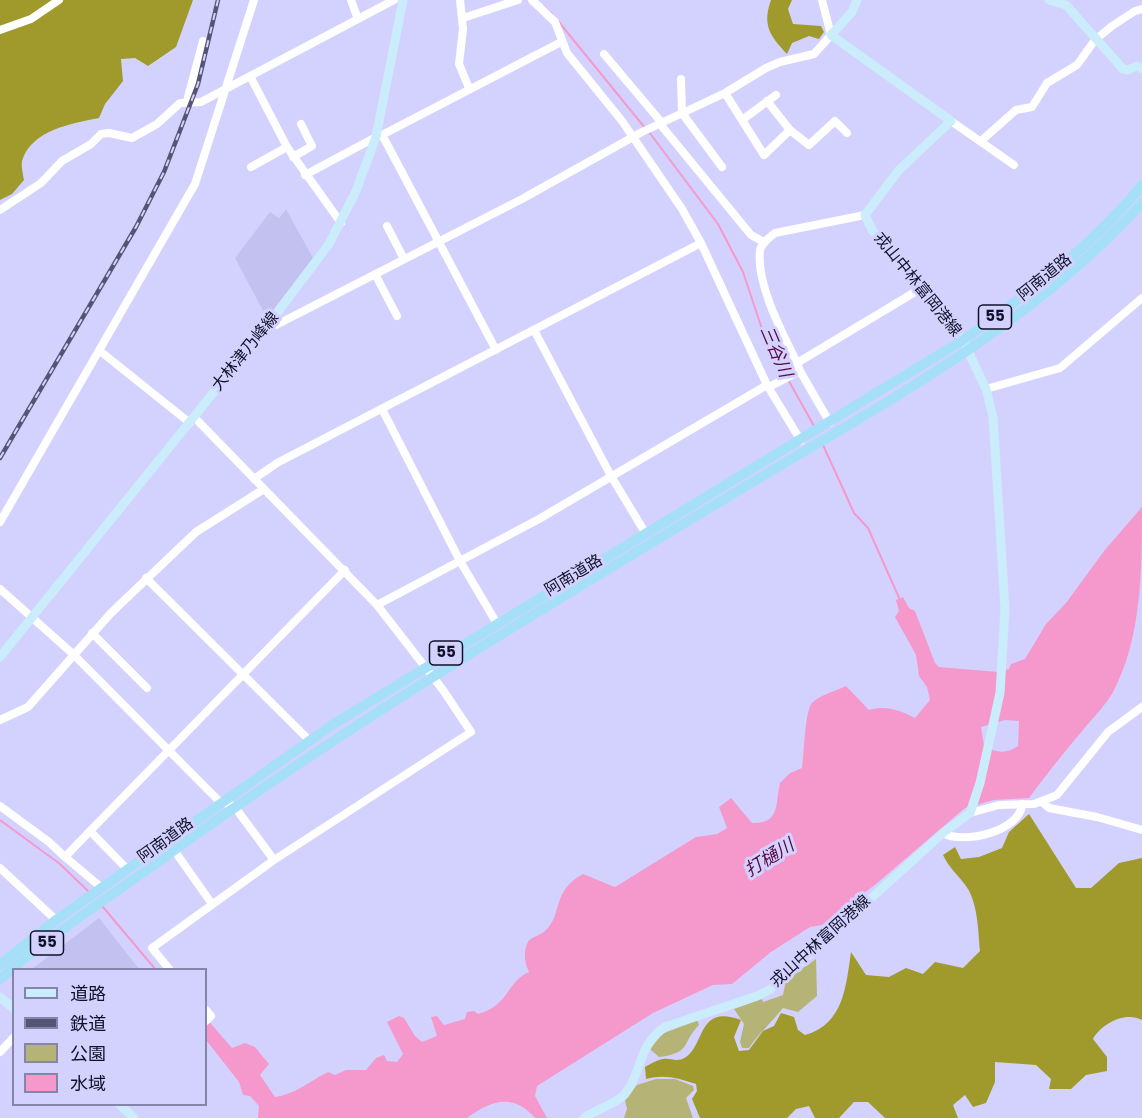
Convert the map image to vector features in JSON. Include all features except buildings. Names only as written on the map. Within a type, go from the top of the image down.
[{"type":"highway","name":"阿南道路","points":[[15,968],[234,806],[432,676],[830,427],[963,340],[1058,270],[1101,230],[1142,185]]},
{"type":"highway","name":"阿南道路","points":[[830,427],[969,351],[1066,279],[1142,203]]},
{"type":"highway","name":"阿南道路","points":[[0,965],[56,920],[309,740],[496,622],[807,441]]},
{"type":"highway","name":"阿南道路","points":[[0,979],[12,970]]},
{"type":"main road","name":"大林津乃峰線","points":[[0,657],[312,270],[340,223],[378,135],[403,0]]},
{"type":"main road","points":[[856,0],[852,12],[831,35],[951,121]]},
{"type":"main road","points":[[1049,0],[1065,1],[1084,22],[1095,40],[1123,69],[1128,70],[1137,66],[1142,69]]},
{"type":"main road","name":"戎山中林富岡港線","points":[[584,1118],[623,1096],[652,1035],[681,1020],[757,996],[771,989],[970,811],[981,783],[1003,669],[1005,609],[997,444],[986,389],[963,340],[872,230],[865,215],[899,170],[951,121]]},
{"type":"main road","points":[[0,997],[12,1007]]},
{"type":"main road","points":[[126,1106],[134,1118]]},
{"type":"street","points":[[0,30],[31,19],[59,0]]},
{"type":"street","points":[[0,522],[195,184],[254,0]]},
{"type":"street","points":[[351,0],[358,19]]},
{"type":"street","points":[[0,210],[41,183],[62,161],[91,144],[101,134],[109,133],[132,138],[157,124],[180,103],[201,102],[394,0]]},
{"type":"street","points":[[460,0],[463,18],[459,64],[469,88]]},
{"type":"street","points":[[463,18],[518,0]]},
{"type":"street","points":[[532,0],[555,22],[567,53],[633,137],[682,209],[770,385],[807,441]]},
{"type":"street","points":[[268,325],[276,325],[571,174],[642,132],[724,93],[780,62],[814,54],[831,35],[822,0]]},
{"type":"street","points":[[981,141],[1016,110],[1032,107],[1047,83],[1077,64],[1095,40],[1125,16],[1142,9]]},
{"type":"street","points":[[188,101],[203,41]]},
{"type":"street","points":[[305,175],[378,135],[561,42]]},
{"type":"street","points":[[604,54],[658,124],[752,235],[764,242]]},
{"type":"street","points":[[250,76],[293,157],[340,223]]},
{"type":"street","points":[[681,79],[682,113],[722,167]]},
{"type":"street","points":[[724,93],[764,155],[790,130]]},
{"type":"street","points":[[742,120],[776,95]]},
{"type":"street","points":[[767,101],[790,130],[809,146],[835,121],[847,133]]},
{"type":"street","points":[[951,121],[1014,165]]},
{"type":"street","points":[[293,157],[312,146],[301,124]]},
{"type":"street","points":[[378,135],[439,241],[496,350]]},
{"type":"street","points":[[251,167],[287,147]]},
{"type":"street","points":[[830,427],[798,369],[767,297],[760,250],[764,242],[775,233],[865,215]]},
{"type":"street","points":[[387,226],[404,259]]},
{"type":"street","points":[[254,479],[277,463],[701,243]]},
{"type":"street","points":[[375,274],[397,316]]},
{"type":"street","points":[[377,605],[539,519],[798,369],[920,289]]},
{"type":"street","points":[[986,389],[1060,368],[1142,298]]},
{"type":"street","points":[[534,330],[611,476],[646,534]]},
{"type":"street","points":[[100,351],[192,420],[345,570],[377,605],[432,676],[471,732],[274,860],[152,948],[170,968]]},
{"type":"street","points":[[382,409],[460,561],[496,622]]},
{"type":"street","points":[[0,720],[28,707],[92,633],[146,578],[196,532],[264,489]]},
{"type":"street","points":[[64,857],[345,570]]},
{"type":"street","points":[[146,578],[309,740]]},
{"type":"street","points":[[0,589],[73,654],[220,802],[234,806],[274,860]]},
{"type":"street","points":[[92,633],[147,688]]},
{"type":"street","points":[[970,811],[999,805],[1042,802],[1057,795],[1108,732],[1142,707]]},
{"type":"street","points":[[1042,802],[1049,808],[1097,817],[1136,831],[1142,830]]},
{"type":"street","points":[[943,833],[951,838],[981,836],[998,830],[1015,820],[1022,810],[1022,804]]},
{"type":"street","points":[[0,806],[43,837],[100,889]]},
{"type":"street","points":[[90,831],[127,869]]},
{"type":"street","points":[[174,850],[212,904]]},
{"type":"street","points":[[0,868],[56,920]]},
{"type":"street","points":[[0,1053],[12,1038]]},
{"type":"shaded area","points":[[0,0],[193,0],[176,47],[148,66],[135,58],[121,59],[123,81],[105,104],[99,118],[77,122],[54,130],[34,142],[22,161],[24,180],[12,194],[0,200]]},
{"type":"shaded area","points":[[771,0],[792,0],[788,9],[793,24],[821,26],[824,32],[819,39],[809,36],[792,43],[787,54],[769,30],[767,16]]},
{"type":"shaded area","points":[[286,209],[313,258],[267,318],[235,258],[270,212],[279,218]]},
{"type":"shaded area","points":[[1029,814],[1076,888],[1091,888],[1119,863],[1142,858],[1142,1020],[1128,1017],[1114,1020],[1102,1028],[1093,1039],[1107,1057],[1107,1071],[1086,1075],[1071,1089],[1049,1089],[1051,1079],[1036,1065],[995,1062],[995,1082],[986,1103],[973,1107],[965,1095],[953,1105],[958,1118],[885,1118],[868,1102],[854,1102],[839,1118],[815,1118],[809,1106],[796,1109],[787,1118],[700,1118],[692,1099],[697,1091],[696,1084],[671,1077],[646,1079],[645,1067],[654,1062],[686,1057],[692,1051],[704,1028],[717,1017],[727,1016],[741,1020],[734,1037],[739,1051],[749,1050],[763,1031],[774,1026],[781,1013],[794,1017],[798,1030],[805,1035],[818,1030],[828,1022],[841,1002],[851,952],[866,975],[889,977],[906,968],[923,974],[935,962],[963,968],[980,951],[977,917],[970,893],[943,855],[955,847],[961,859],[979,857],[1002,848],[1009,832]]},
{"type":"shaded area","points":[[99,918],[138,968],[33,968]]},
{"type":"green space","points":[[816,959],[817,996],[798,1012],[783,1008],[749,1048],[742,1048],[740,1042],[744,1024],[734,1009],[762,999],[763,1002],[783,995],[786,980]]},
{"type":"green space","points":[[697,1020],[699,1025],[685,1046],[677,1053],[659,1057],[650,1049],[662,1034]]},
{"type":"green space","points":[[656,1079],[675,1079],[693,1086],[694,1090],[686,1098],[693,1118],[624,1118],[627,1109],[625,1100],[637,1085]]},
{"type":"water","name":"打樋川","points":[[1142,507],[1142,555],[1138,604],[1135,627],[1122,673],[1105,704],[1029,798],[994,800],[965,808],[876,884],[822,925],[810,927],[771,952],[732,984],[713,985],[653,1013],[537,1086],[535,1096],[547,1118],[535,1118],[519,1105],[502,1102],[485,1107],[467,1118],[258,1118],[259,1106],[250,1096],[243,1095],[239,1082],[207,1041],[207,1019],[232,1048],[245,1043],[255,1047],[269,1064],[260,1075],[275,1097],[296,1090],[328,1072],[335,1075],[346,1070],[366,1070],[376,1058],[384,1055],[387,1061],[397,1062],[403,1054],[387,1022],[399,1016],[404,1018],[415,1036],[422,1042],[437,1036],[431,1017],[437,1016],[444,1025],[465,1019],[467,1012],[474,1011],[478,1014],[496,1005],[522,976],[529,972],[525,955],[528,941],[543,933],[550,925],[566,888],[583,874],[615,887],[696,837],[717,834],[727,828],[719,807],[731,798],[752,823],[768,820],[777,805],[780,783],[790,773],[802,768],[808,714],[815,700],[846,686],[869,710],[892,709],[915,718],[930,700],[927,687],[919,676],[916,655],[895,617],[899,611],[896,600],[903,597],[909,608],[915,611],[935,663],[939,667],[998,672],[1009,669],[1011,664],[1025,659],[1046,624],[1066,603],[1104,551]],"holes":[[[1005,720],[1019,721],[1018,746],[1001,752],[984,746],[981,727]]]},
{"type":"waterway","name":"三谷川","points":[[543,6],[552,14]]},
{"type":"waterway","name":"三谷川","points":[[558,21],[645,128]]},
{"type":"waterway","name":"三谷川","points":[[649,132],[718,224],[743,272],[761,326],[776,358],[814,426]]},
{"type":"waterway","name":"三谷川","points":[[823,445],[854,513],[868,528],[900,600]]},
{"type":"waterway","points":[[0,820],[60,864],[89,892]]},
{"type":"waterway","points":[[103,907],[154,968]]},
{"type":"railway","points":[[0,458],[136,227],[164,172],[198,84],[218,0]]}]
